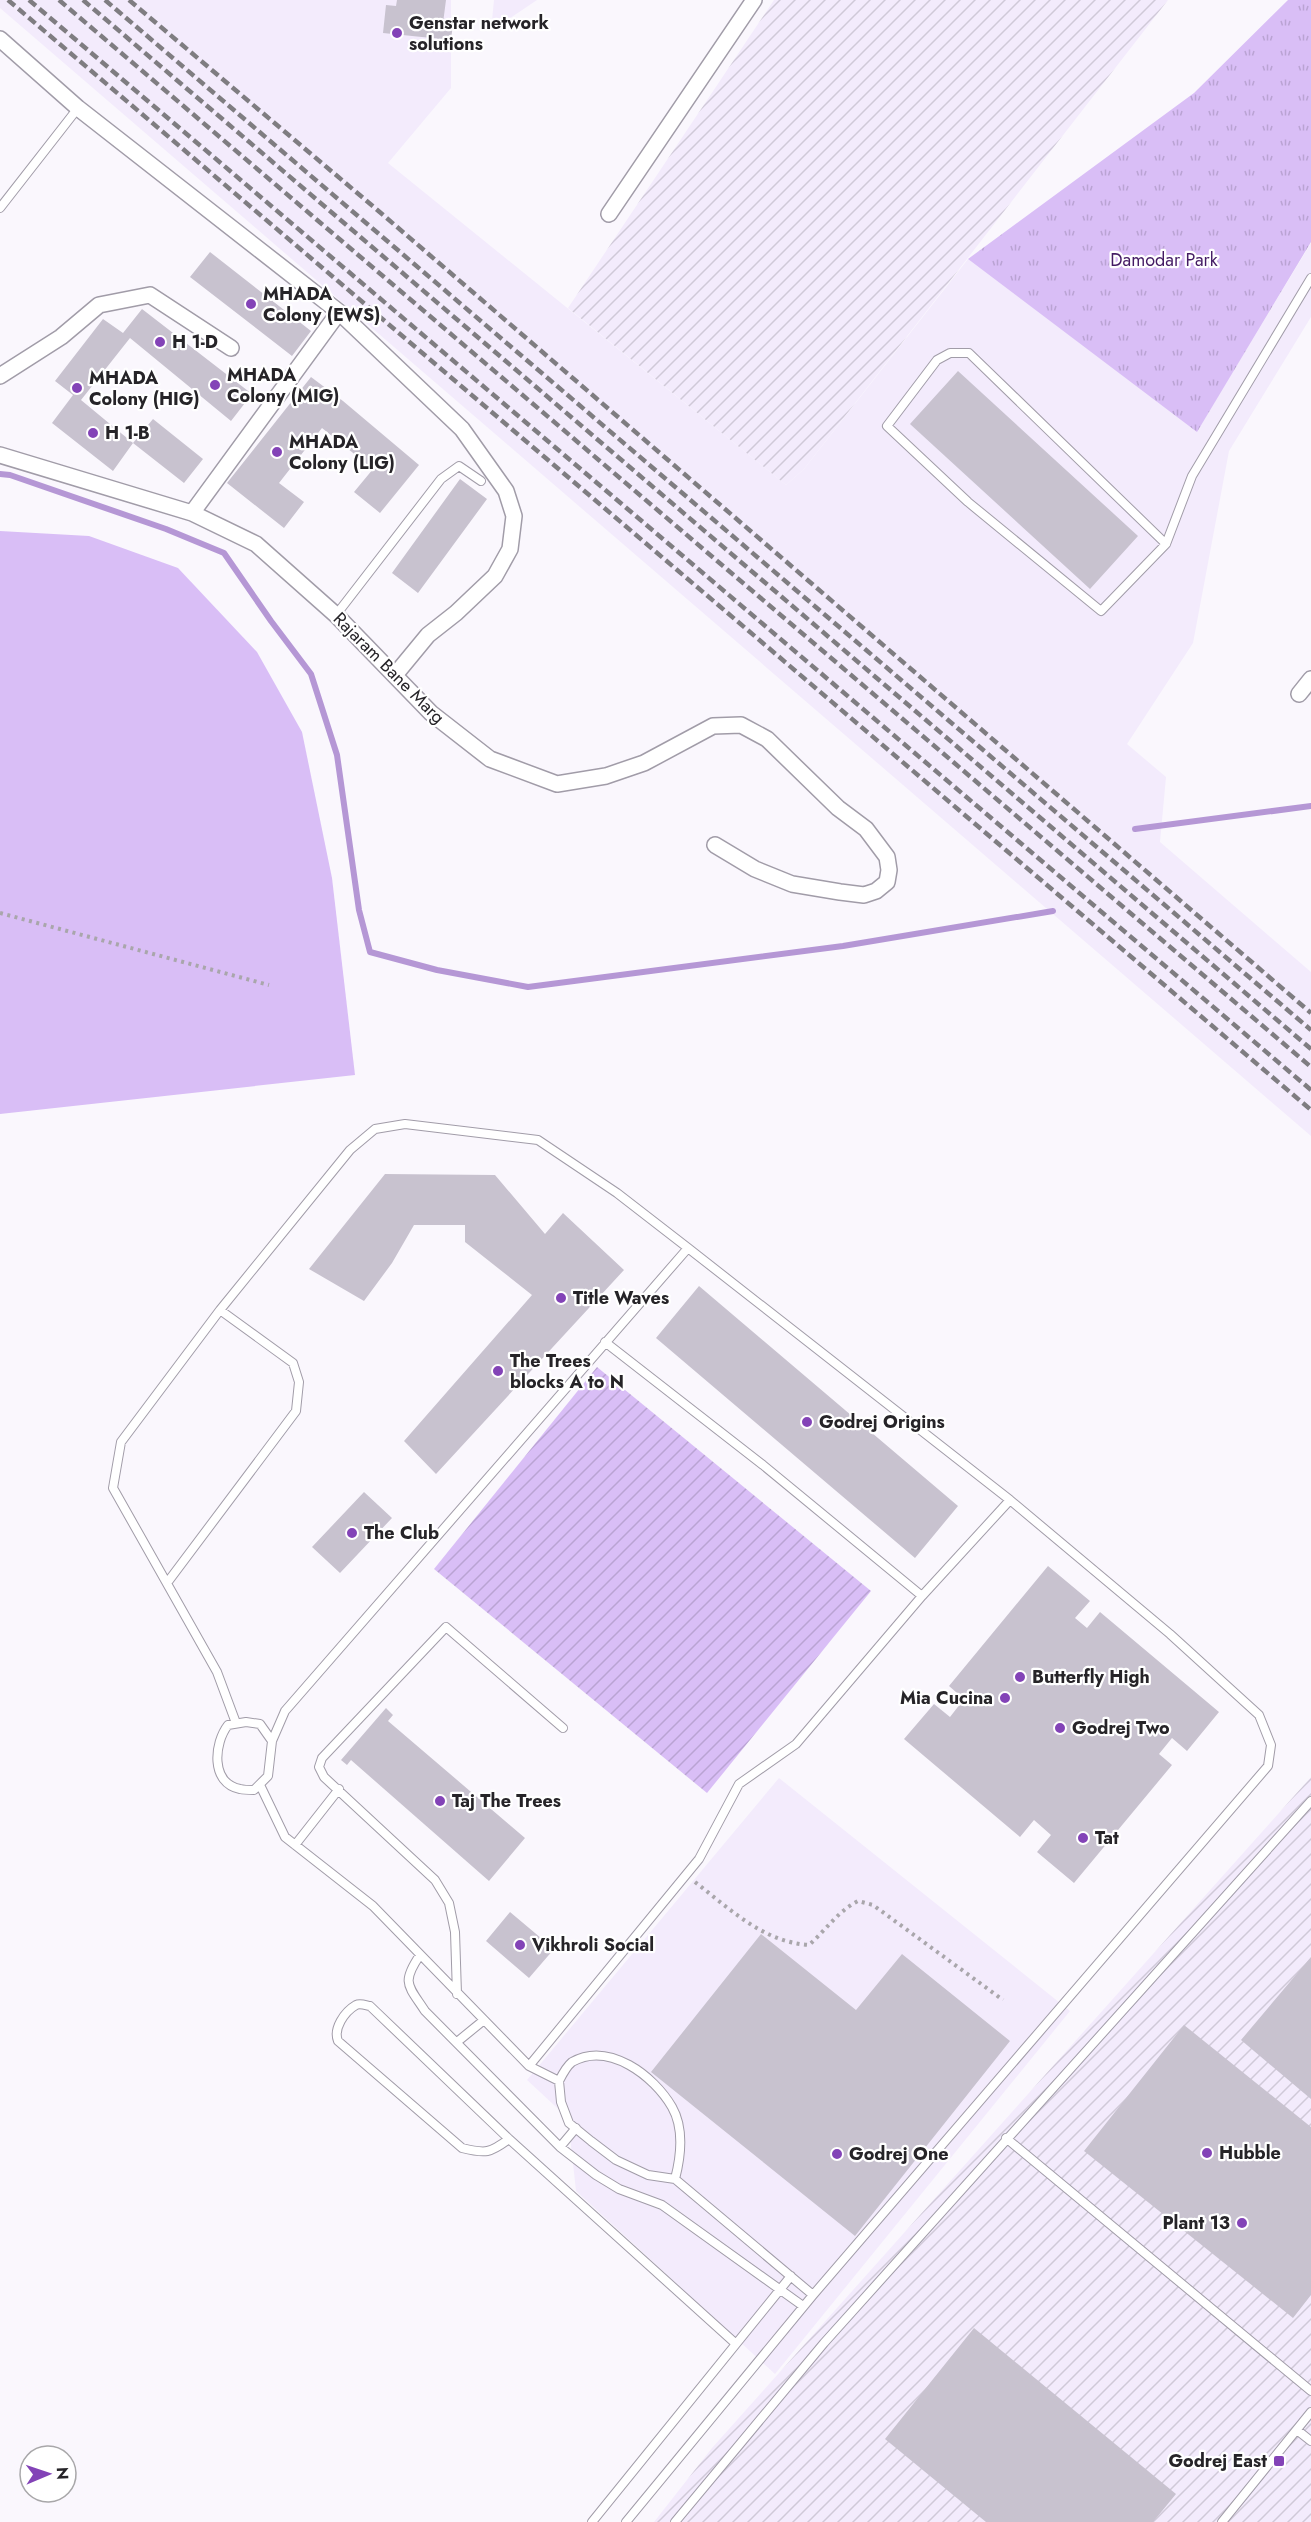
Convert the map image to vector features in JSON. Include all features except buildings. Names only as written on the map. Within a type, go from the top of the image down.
[{"type":"street","points":[[609,214],[754,0]]},
{"type":"street","points":[[0,39],[78,108],[339,312],[462,429],[506,491],[514,516],[510,549],[495,576],[456,614],[428,635],[395,675]]},
{"type":"street","points":[[0,376],[61,337],[99,305],[150,295],[231,348]]},
{"type":"street","points":[[192,513],[339,312]]},
{"type":"street","name":"Rajaram Bane Marg","points":[[0,455],[192,513],[256,544],[336,615],[431,713],[490,759],[557,784],[606,776],[644,763],[713,726],[741,725],[767,739],[838,808],[866,830],[887,857],[889,870],[887,882],[876,891],[864,895],[792,884],[755,869],[715,845]]},
{"type":"street","points":[[1299,694],[1311,679]]},
{"type":"lane","points":[[0,208],[78,108]]},
{"type":"lane","points":[[1166,543],[969,353],[950,352],[937,360],[886,426],[968,502],[1101,610],[1166,543],[1192,476],[1311,278]]},
{"type":"lane","points":[[336,615],[441,479],[459,466],[481,481]]},
{"type":"lane","points":[[236,1723],[217,1672],[113,1488],[121,1442],[220,1310],[350,1150],[375,1128],[405,1124],[538,1140],[616,1193],[1010,1500],[1170,1634],[1259,1715],[1270,1745],[1268,1766],[803,2306],[626,2522]]},
{"type":"lane","points":[[272,1741],[260,1724],[228,1725],[221,1734],[216,1750],[218,1765],[225,1780],[238,1789],[254,1790],[268,1776],[272,1741],[285,1711],[688,1248]]},
{"type":"lane","points":[[166,1583],[296,1411],[299,1382],[294,1364],[220,1310]]},
{"type":"lane","points":[[605,1342],[763,1465],[922,1596]]},
{"type":"lane","points":[[529,2066],[699,1859],[739,1784],[796,1744],[922,1596],[1010,1500]]},
{"type":"lane","points":[[458,1994],[455,1932],[450,1903],[435,1880],[324,1776],[319,1767],[322,1758],[446,1627],[563,1728]]},
{"type":"lane","points":[[260,1785],[285,1837],[373,1906],[529,2066],[559,2081]]},
{"type":"lane","points":[[295,1845],[339,1789]]},
{"type":"lane","points":[[675,2522],[824,2343],[1311,1801]]},
{"type":"lane","points":[[420,1955],[409,1972],[409,1987],[425,2011],[560,2147],[618,2189],[662,2205],[803,2306]]},
{"type":"lane","points":[[509,2139],[493,2151],[481,2153],[462,2148],[338,2042],[335,2034],[337,2026],[355,2006],[361,2004],[370,2006],[509,2139],[735,2343]]},
{"type":"lane","points":[[457,2042],[484,2020]]},
{"type":"lane","points":[[675,2179],[680,2149],[678,2127],[672,2108],[654,2085],[631,2066],[612,2057],[587,2057],[571,2063],[559,2081],[561,2102],[569,2122],[616,2160],[648,2175],[675,2179],[813,2295]]},
{"type":"lane","points":[[560,2147],[576,2128]]},
{"type":"lane","points":[[1006,2138],[1311,2391]]},
{"type":"lane","points":[[592,2522],[790,2276]]},
{"type":"lane","points":[[1222,2522],[1311,2412]]},
{"type":"lane","points":[[1297,2430],[1311,2441]]},
{"type":"path","points":[[0,913],[269,985]]},
{"type":"path","points":[[685,1874],[756,1928],[790,1944],[809,1945],[844,1907],[858,1901],[873,1905],[1003,2001]]},
{"type":"shaded area","points":[[0,0],[451,0],[451,88],[388,163],[786,485],[804,469],[968,259],[1197,431],[1311,243],[1311,317],[1229,451],[1193,643],[1127,744],[1166,777],[1160,842],[1311,972],[1311,1136],[0,8]]},
{"type":"shaded area","points":[[494,0],[537,0],[491,31]]},
{"type":"shaded area","points":[[774,0],[1168,0],[804,469],[786,485],[568,308]]},
{"type":"shaded area","points":[[1311,1777],[1311,2522],[654,2522],[712,2448]]},
{"type":"shaded area","name":"Godrej One","points":[[779,1778],[1070,2011],[775,2374],[576,2191],[568,2118],[527,2080]]},
{"type":"green space","name":"Damodar Park","points":[[1288,0],[1311,0],[1311,242],[1197,432],[968,259],[1194,93]]},
{"type":"green space","points":[[0,531],[89,536],[178,568],[257,652],[302,732],[332,878],[355,1075],[0,1114]]},
{"type":"green space","points":[[597,1367],[871,1591],[707,1793],[434,1569]]},
{"type":"waterway","points":[[0,474],[10,475],[166,529],[224,553],[311,674],[337,755],[359,910],[370,952],[437,970],[528,987],[843,946],[1053,911]]},
{"type":"waterway","points":[[1135,829],[1311,806]]},
{"type":"railway","points":[[8,0],[1311,1110]]},
{"type":"railway","points":[[29,0],[1311,1090]]},
{"type":"railway","points":[[59,0],[1311,1067]]},
{"type":"railway","points":[[83,0],[1311,1049]]},
{"type":"railway","points":[[105,0],[1311,1030]]},
{"type":"railway","points":[[129,0],[375,208],[1311,1013]]},
{"type":"place","name":"Genstar network solutions","points":[[397,33]]},
{"type":"place","name":"MHADA Colony (EWS)","points":[[251,304]]},
{"type":"place","name":"H 1-D","points":[[160,342]]},
{"type":"place","name":"MHADA Colony (MIG)","points":[[215,385]]},
{"type":"place","name":"MHADA Colony (HIG)","points":[[77,388]]},
{"type":"place","name":"H 1-B","points":[[93,433]]},
{"type":"place","name":"MHADA Colony (LIG)","points":[[277,452]]},
{"type":"place","name":"Title Waves","points":[[561,1298]]},
{"type":"place","name":"The Trees blocks A to N","points":[[498,1371]]},
{"type":"place","name":"Godrej Origins","points":[[807,1422]]},
{"type":"place","name":"The Club","points":[[352,1533]]},
{"type":"place","name":"Butterfly High","points":[[1020,1677]]},
{"type":"place","name":"Mia Cucina","points":[[1005,1698]]},
{"type":"place","name":"Godrej Two","points":[[1060,1728]]},
{"type":"place","name":"Taj The Trees","points":[[440,1801]]},
{"type":"place","name":"Tat","points":[[1083,1838]]},
{"type":"place","name":"Vikhroli Social","points":[[520,1945]]},
{"type":"place","name":"Hubble","points":[[1207,2153]]},
{"type":"place","name":"Godrej One","points":[[837,2154]]},
{"type":"place","name":"Plant 13","points":[[1242,2223]]},
{"type":"place","name":"Godrej East","points":[[1279,2461]]}]
